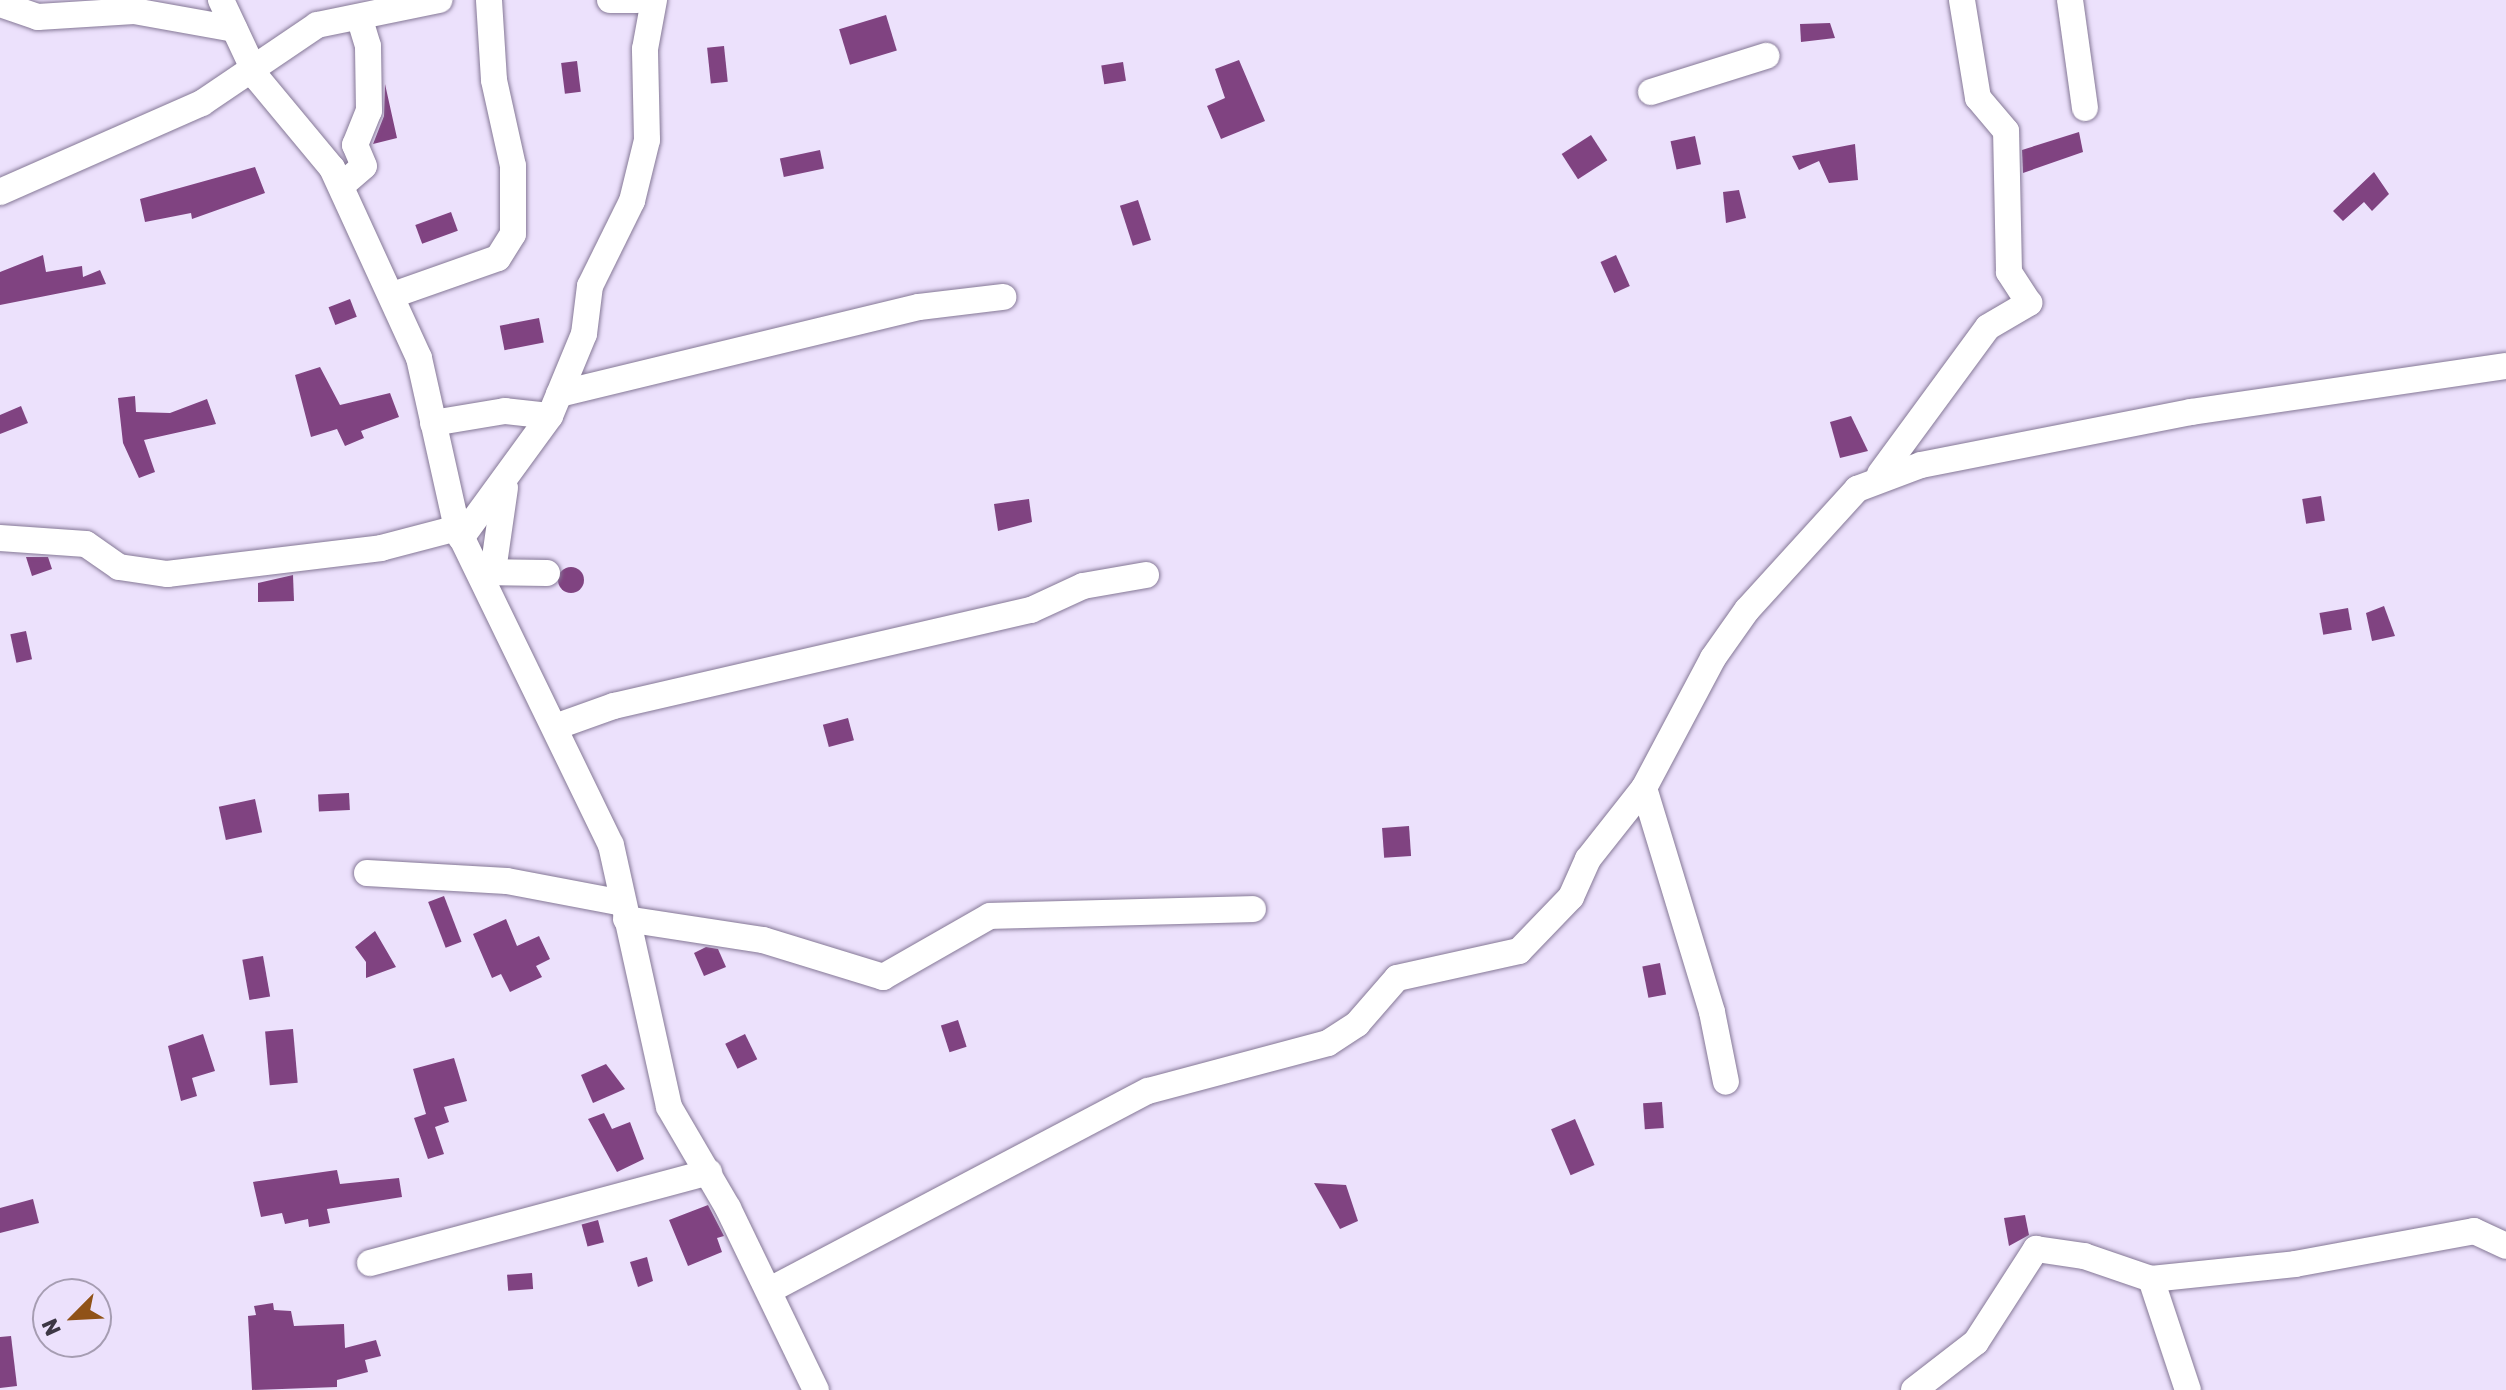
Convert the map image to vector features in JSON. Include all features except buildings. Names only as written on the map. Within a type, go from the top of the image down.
[{"type":"street","points":[[221,0],[252,69],[341,186],[370,264],[419,358],[459,533],[486,572],[555,727],[595,802],[624,911],[669,1107],[709,1172],[770,1290],[816,1390]]},
{"type":"street","points":[[0,192],[183,113],[252,69],[326,11],[359,17],[396,6],[439,0]]},
{"type":"street","points":[[393,295],[498,258],[513,234],[513,166],[494,80],[489,0]]},
{"type":"street","points":[[610,0],[637,0]]},
{"type":"street","points":[[0,538],[86,544],[119,567],[167,574],[381,548],[459,533],[506,483],[555,405],[584,334],[583,305],[632,201],[647,140],[645,49],[654,0]]},
{"type":"street","points":[[1872,482],[1901,454],[1988,327],[2029,303],[2009,272],[2006,131],[1978,98],[1962,0]]},
{"type":"street","points":[[2070,0],[2085,108]]},
{"type":"street","points":[[0,4],[38,17],[134,11],[234,29]]},
{"type":"street","points":[[341,186],[364,166],[355,145],[369,111],[368,46],[359,17]]},
{"type":"street","points":[[1651,92],[1766,56]]},
{"type":"street","points":[[433,423],[555,405],[794,334],[1003,297]]},
{"type":"street","points":[[770,1290],[1148,1091],[1328,1043],[1357,1024],[1397,978],[1519,951],[1571,897],[1588,859],[1644,788],[1713,658],[1747,610],[1846,497],[1872,482],[1921,465],[2191,412],[2506,366]]},
{"type":"street","points":[[486,572],[506,483]]},
{"type":"street","points":[[486,572],[547,573]]},
{"type":"street","points":[[555,727],[614,706],[1031,610],[1083,586],[1146,575]]},
{"type":"street","points":[[1644,788],[1712,1012],[1726,1082]]},
{"type":"street","points":[[367,873],[507,881],[624,911],[763,940],[883,977],[990,916],[1253,909]]},
{"type":"street","points":[[370,1263],[709,1172]]},
{"type":"street","points":[[1914,1390],[1976,1342],[2033,1250],[2084,1256],[2151,1279],[2295,1264],[2474,1231],[2506,1246]]},
{"type":"street","points":[[2151,1279],[2188,1390]]}]
